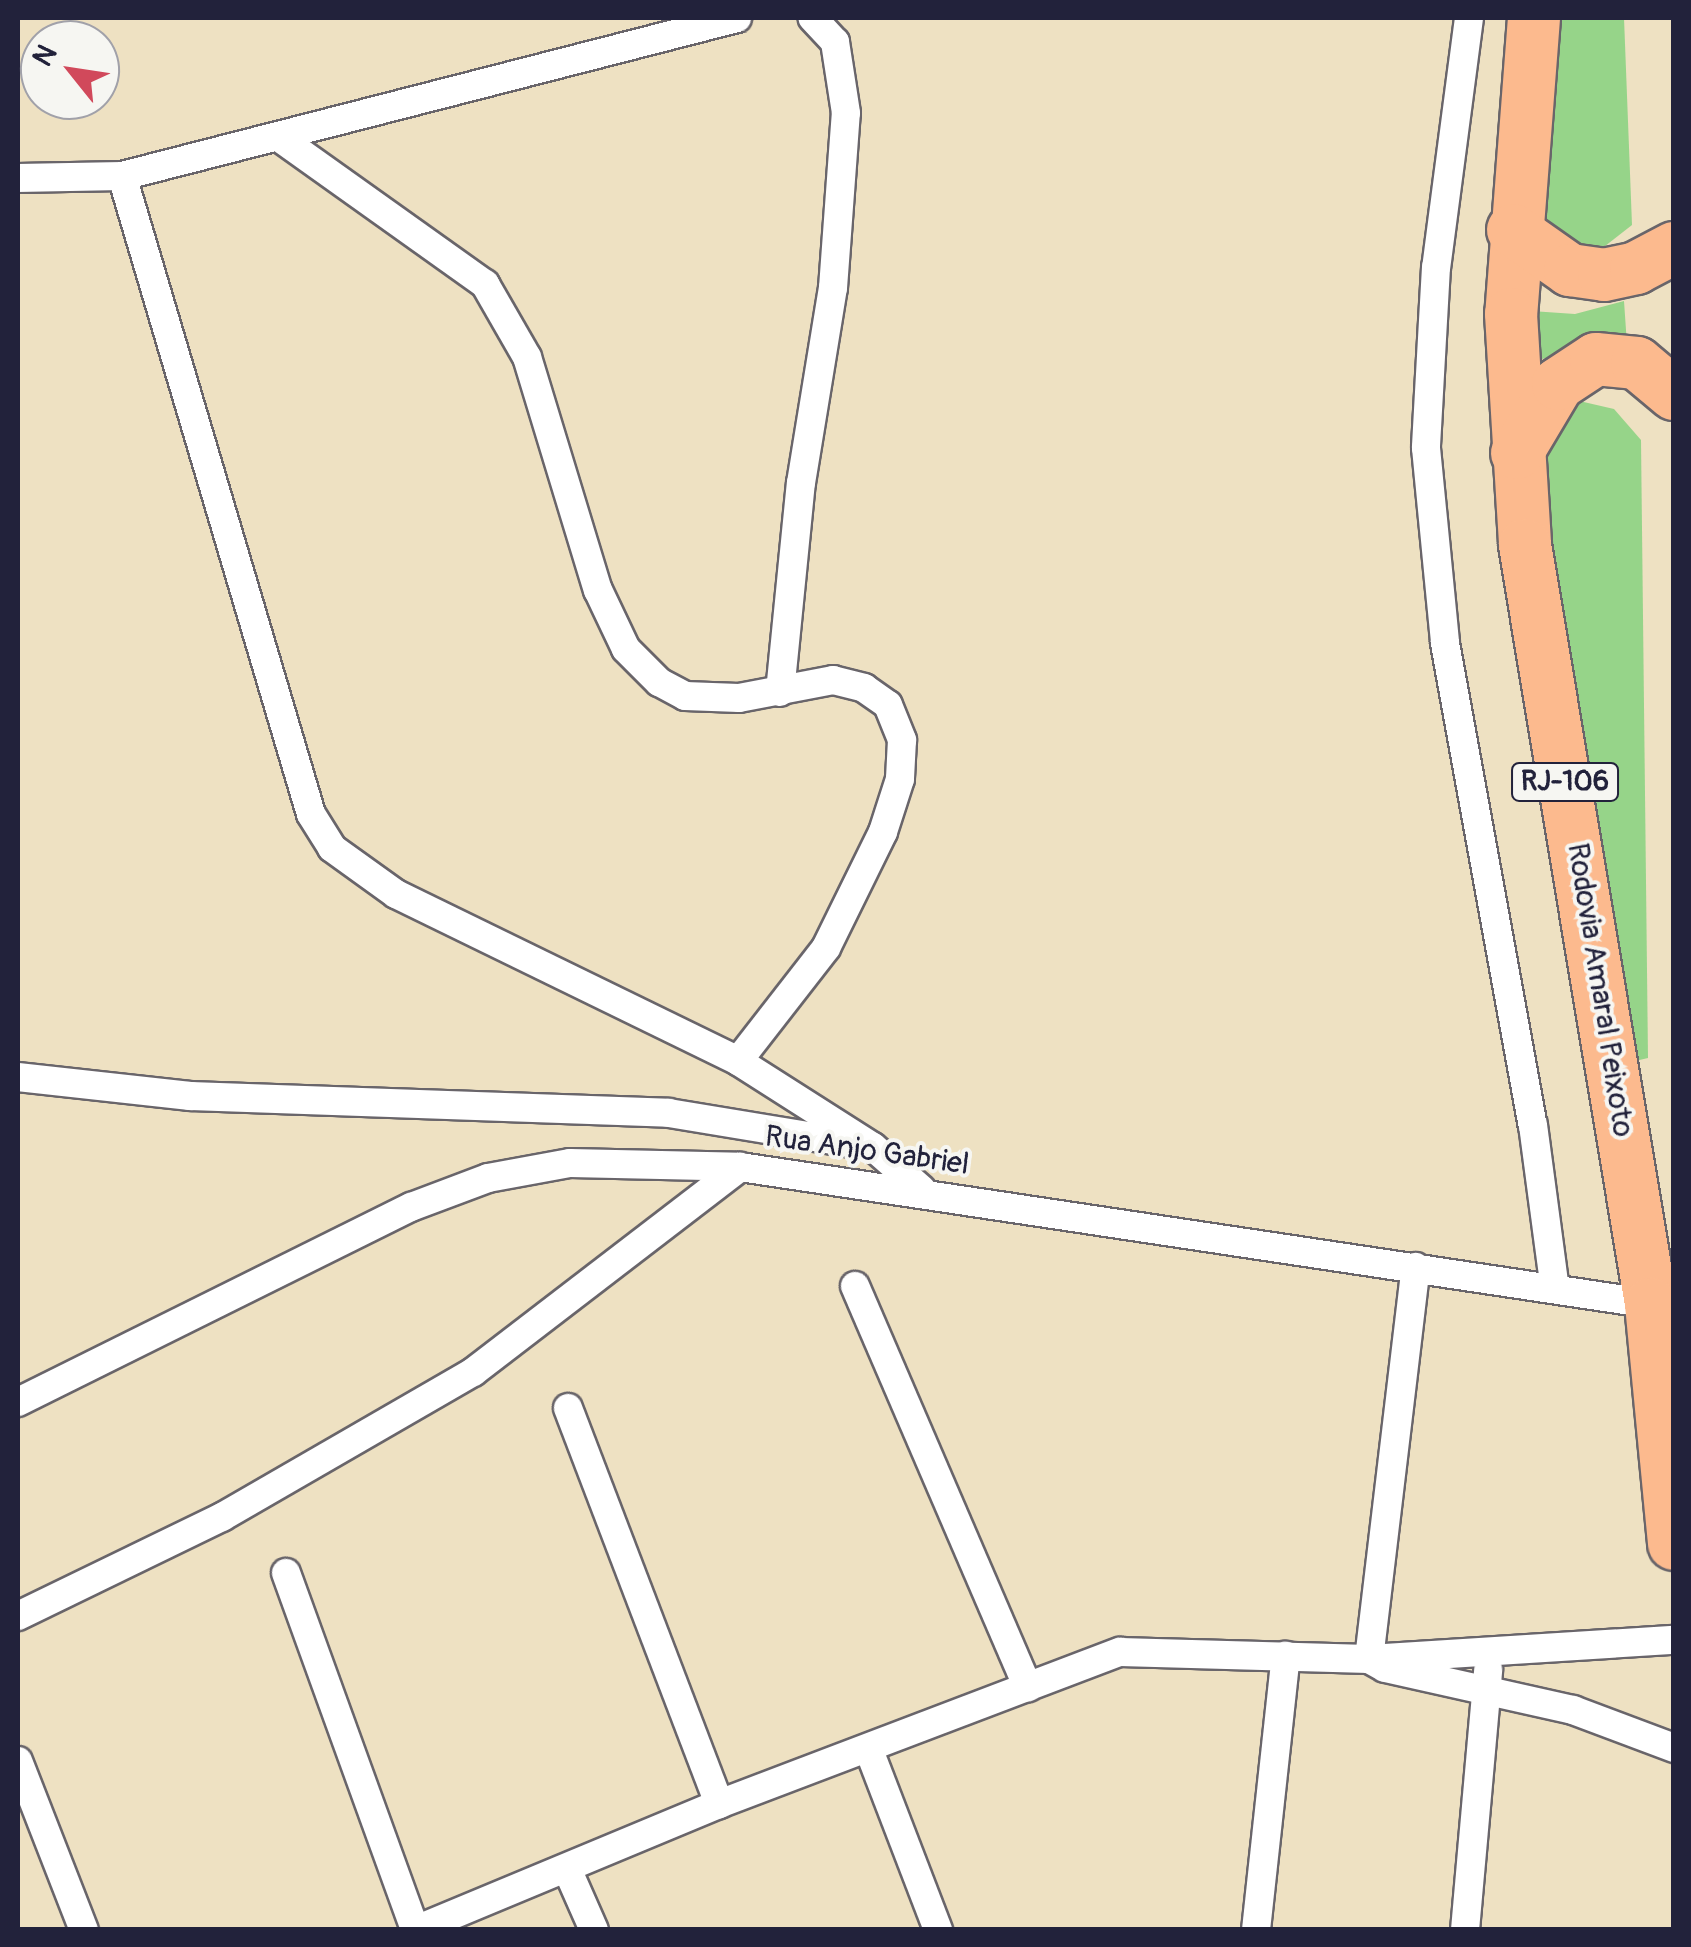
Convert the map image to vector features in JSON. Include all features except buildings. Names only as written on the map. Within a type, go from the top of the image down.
[{"type":"highway","name":"Rodovia Amaral Peixoto","points":[[1534,18],[1513,230],[1517,453],[1525,545],[1651,1304],[1674,1544]]},
{"type":"highway","points":[[1513,230],[1570,270],[1604,275],[1636,268],[1674,248]]},
{"type":"highway","points":[[1517,453],[1558,384],[1596,359],[1637,363],[1674,394]]},
{"type":"street","points":[[18,178],[122,176],[737,18]]},
{"type":"street","points":[[780,692],[801,482],[833,288],[846,113],[835,42],[813,18]]},
{"type":"street","points":[[1470,18],[1436,266],[1426,448],[1445,643],[1533,1125],[1555,1289]]},
{"type":"street","points":[[280,138],[485,284],[527,357],[598,590],[626,650],[658,682],[685,696],[739,698],[833,680],[864,688],[888,705],[902,740],[900,779],[835,931],[738,1061]]},
{"type":"street","points":[[122,176],[306,796],[332,848],[396,894],[738,1061],[873,1147],[921,1189]]},
{"type":"street","points":[[18,1076],[190,1096],[670,1113],[873,1147]]},
{"type":"street","points":[[18,1402],[411,1207],[488,1178],[570,1164],[740,1166]]},
{"type":"street","name":"Rua Anjo Gabriel","points":[[18,1616],[222,1517],[473,1372],[740,1166],[921,1189],[1651,1304]]},
{"type":"street","points":[[1369,1658],[1416,1267]]},
{"type":"street","points":[[854,1286],[1028,1686]]},
{"type":"street","points":[[568,1408],[719,1804]]},
{"type":"street","points":[[286,1573],[416,1930],[568,1871],[719,1804],[1120,1652],[1369,1658],[1388,1652],[1489,1653],[1674,1640]]},
{"type":"street","points":[[1464,1930],[1489,1653]]},
{"type":"street","points":[[1256,1930],[1286,1656]]},
{"type":"street","points":[[1369,1658],[1386,1668],[1573,1710],[1674,1748]]},
{"type":"street","points":[[868,1750],[938,1930]]},
{"type":"street","points":[[18,1761],[84,1930]]},
{"type":"street","points":[[568,1871],[594,1930]]},
{"type":"green space","points":[[1547,18],[1624,18],[1632,225],[1600,250],[1536,243]]},
{"type":"green space","points":[[1624,301],[1628,359],[1575,350],[1520,365],[1518,310],[1575,314]]},
{"type":"green space","points":[[1562,397],[1614,409],[1641,440],[1648,1058],[1631,1062],[1525,447]]}]
